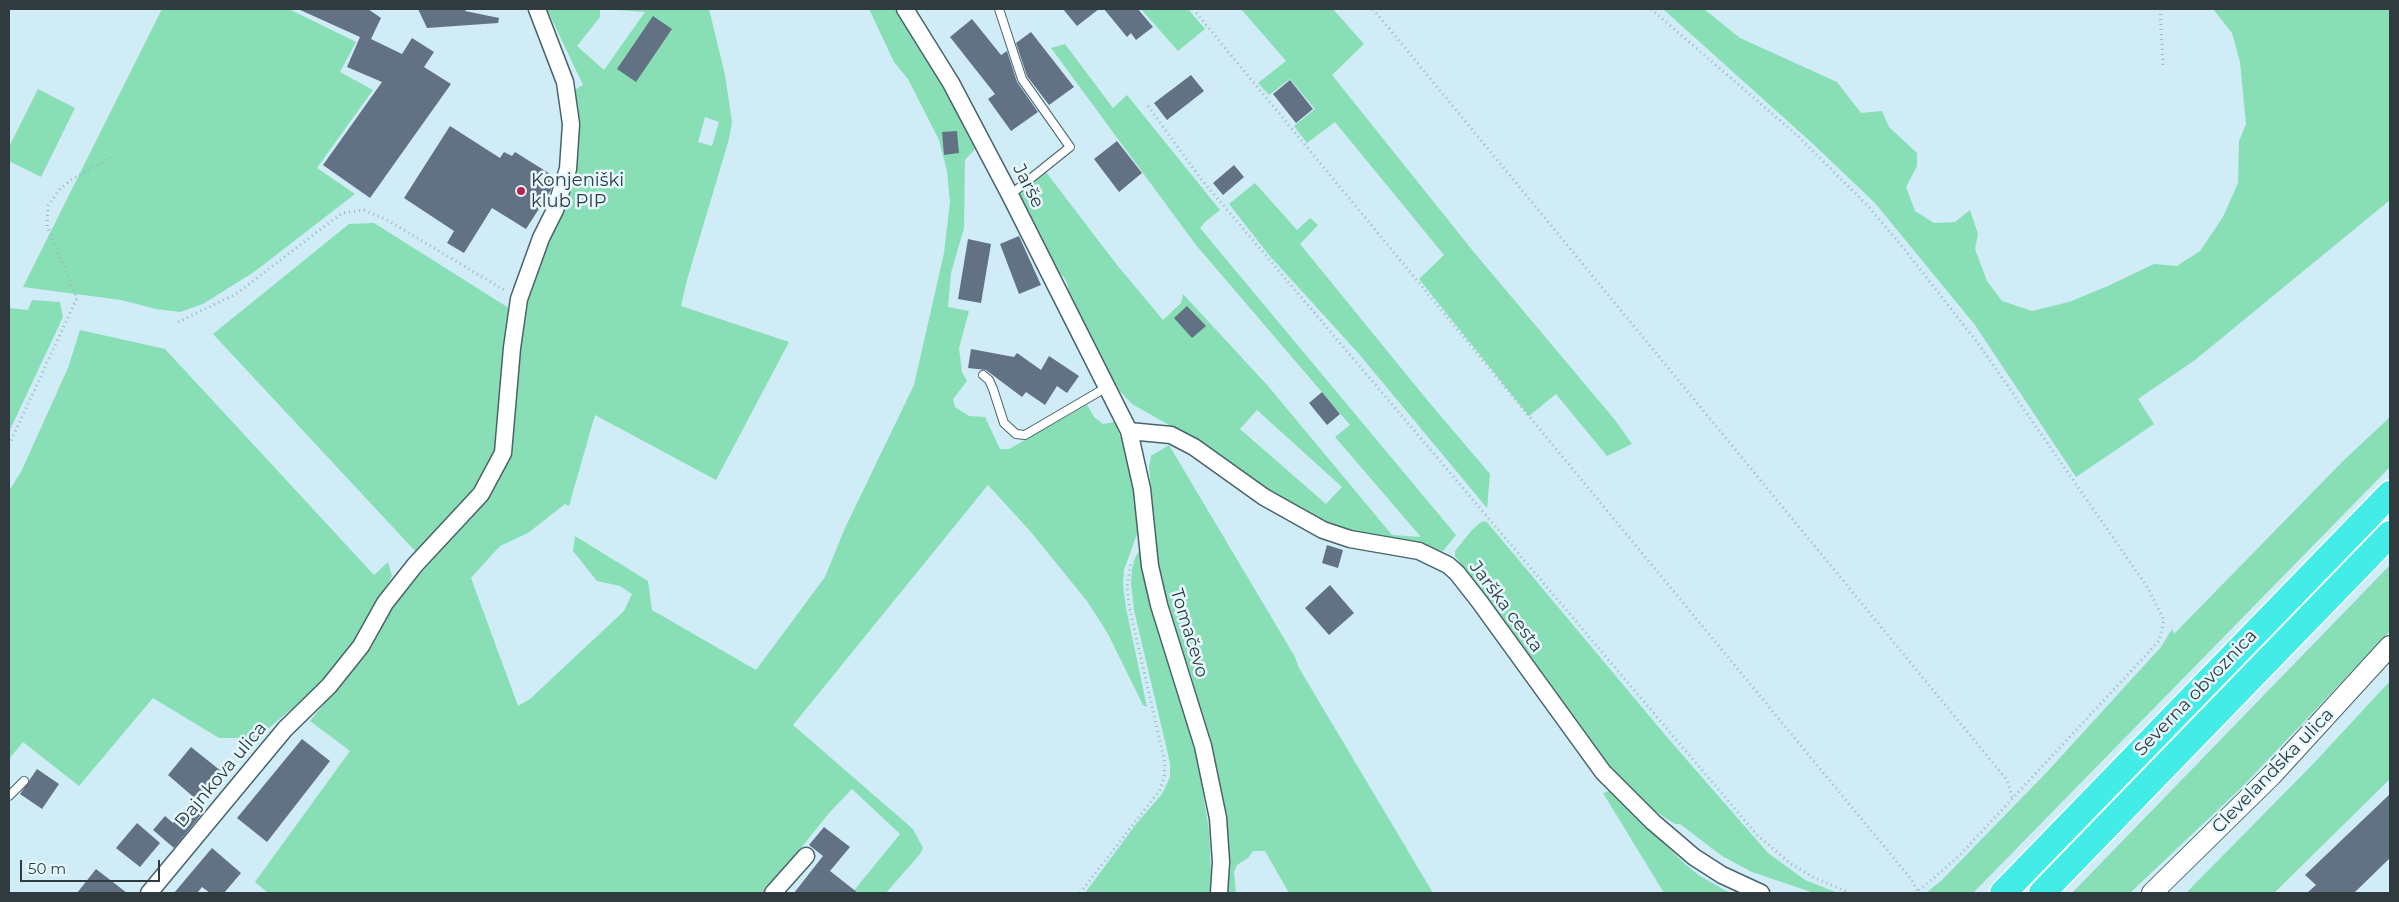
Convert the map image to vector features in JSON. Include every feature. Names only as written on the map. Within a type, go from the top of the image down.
[{"type":"highway","name":"Severna obvoznica","points":[[2003,893],[2390,494]]},
{"type":"highway","name":"Severna obvoznica","points":[[2042,893],[2390,534]]},
{"type":"street","name":"Dajnkova ulica","points":[[149,893],[285,729],[329,686],[355,653],[385,603],[414,565],[482,494],[503,453],[512,348],[519,299],[541,238],[555,210],[568,169],[571,124],[565,82],[537,9]]},
{"type":"street","name":"Jarše","points":[[905,9],[951,83],[1107,387]]},
{"type":"street","name":"Tomačevo","points":[[1107,387],[1129,431],[1142,489],[1150,566],[1159,605],[1203,746],[1216,809],[1221,862],[1220,893]]},
{"type":"street","name":"Jarška cesta","points":[[1129,431],[1171,435],[1194,447],[1264,497],[1323,530],[1350,539],[1419,551],[1448,565],[1457,572],[1479,601],[1603,772],[1653,822],[1699,860],[1729,879],[1761,893]]},
{"type":"street","name":"Clevelandska ulica","points":[[2152,893],[2272,775],[2390,646]]},
{"type":"street","points":[[773,893],[806,856]]},
{"type":"lane","points":[[999,9],[1022,80],[1070,147],[1010,195]]},
{"type":"lane","points":[[983,375],[989,380],[993,389],[1004,423],[1016,434],[1025,435],[1107,387]]},
{"type":"lane","points":[[9,796],[24,781]]},
{"type":"path","points":[[1193,9],[1911,879],[1917,893],[1958,857],[2159,642],[2164,620],[2148,588],[1980,346],[1901,245],[1866,204],[1799,137],[1651,9]]},
{"type":"path","points":[[1373,9],[2007,780],[2012,798]]},
{"type":"path","points":[[2160,9],[2163,65]]},
{"type":"path","points":[[1148,106],[1201,179],[1757,835],[1791,864],[1813,877],[1850,893]]},
{"type":"path","points":[[9,445],[76,298],[47,226],[48,206],[60,189],[72,179],[112,157]]},
{"type":"path","points":[[178,322],[236,294],[342,213],[364,210],[389,221],[519,299]]},
{"type":"path","points":[[1080,893],[1160,790],[1164,778],[1165,763],[1126,587],[1132,560],[1138,544],[1146,532]]},
{"type":"green space","points":[[162,9],[289,9],[356,42],[340,72],[373,90],[317,168],[355,194],[254,272],[203,304],[180,312],[156,309],[121,300],[23,287]]},
{"type":"green space","points":[[547,9],[600,9],[600,17],[577,46],[604,70],[645,12],[602,9],[709,9],[725,75],[732,122],[729,139],[681,306],[789,342],[716,480],[595,415],[569,506],[565,504],[528,533],[500,546],[471,578],[518,706],[530,699],[624,611],[632,594],[620,586],[597,581],[573,551],[575,536],[648,581],[652,610],[756,670],[825,577],[845,528],[914,385],[944,253],[950,202],[947,171],[939,140],[908,79],[894,62],[869,9],[895,9],[958,109],[977,147],[965,160],[964,228],[951,273],[948,307],[969,311],[959,348],[962,372],[967,381],[953,399],[955,407],[969,416],[985,417],[1000,449],[1009,449],[1087,405],[1094,417],[1103,424],[1114,422],[1126,449],[1138,510],[1137,534],[1124,570],[1123,585],[1147,707],[1143,705],[1108,634],[1087,601],[1030,531],[988,485],[793,725],[913,829],[923,848],[886,893],[852,893],[900,834],[852,789],[829,813],[765,893],[268,893],[255,882],[350,751],[310,721],[369,649],[393,605],[482,503],[513,390],[526,295],[559,215],[571,92],[583,85]],"holes":[[[705,117],[719,122],[712,146],[698,142]]]},
{"type":"green space","points":[[1141,9],[1188,9],[1205,29],[1178,51]]},
{"type":"green space","points":[[1241,9],[1333,9],[1364,44],[1332,75],[1473,251],[1615,420],[1632,444],[1607,456],[1556,394],[1529,416],[1419,279],[1444,255],[1335,122],[1307,143],[1294,126],[1315,109],[1290,79],[1269,95],[1258,83],[1286,61]]},
{"type":"green space","points":[[1663,9],[1704,9],[1740,38],[1837,82],[1861,113],[1882,111],[1889,127],[1917,153],[1917,166],[1906,187],[1915,211],[1934,223],[1955,222],[1970,210],[1978,234],[1975,249],[1987,281],[2002,301],[2032,311],[2069,302],[2154,264],[2177,266],[2200,251],[2223,217],[2238,183],[2239,141],[2246,124],[2240,62],[2232,33],[2213,9],[2390,9],[2390,200],[2195,360],[2138,399],[2154,424],[2076,477],[1975,325],[1875,203],[1812,143]]},
{"type":"green space","points":[[1065,44],[1113,108],[1127,95],[1220,210],[1200,228],[1456,535],[1443,551],[1345,533],[1265,489],[1208,447],[1132,404],[1119,390],[1097,356],[1071,301],[1067,283],[1063,276],[1056,272],[1017,197],[1020,189],[1046,172],[1117,265],[1163,320],[1181,303],[1183,294],[1268,386],[1392,535],[1421,537],[1335,437],[1350,425],[1196,245],[1051,48]],"holes":[[[1257,410],[1342,487],[1326,504],[1240,429]]]},
{"type":"green space","points":[[38,89],[75,108],[41,177],[9,161],[9,147]]},
{"type":"green space","points":[[1255,183],[1297,230],[1310,218],[1318,225],[1300,244],[1490,474],[1487,508],[1359,354],[1269,255],[1229,204]]},
{"type":"green space","points":[[374,223],[512,310],[498,447],[475,492],[416,552],[213,334],[349,224]]},
{"type":"green space","points":[[32,300],[60,302],[63,317],[9,432],[9,308],[28,310]]},
{"type":"green space","points":[[80,330],[165,349],[374,575],[388,562],[392,576],[354,645],[325,681],[257,738],[219,738],[153,698],[79,786],[23,742],[9,759],[9,491],[21,472],[68,368]]},
{"type":"green space","points":[[2390,417],[2390,467],[1973,893],[1926,893],[1942,880],[2047,772],[2161,647],[2172,629],[2174,634],[2343,461]]},
{"type":"green space","points":[[1169,445],[1433,893],[1289,893],[1265,851],[1253,851],[1248,858],[1237,865],[1234,872],[1236,893],[1227,893],[1214,762],[1191,675],[1179,642],[1159,570],[1149,467],[1151,456]]},
{"type":"green space","points":[[1486,521],[1666,736],[1768,853],[1805,880],[1838,893],[1814,893],[1752,872],[1722,856],[1680,824],[1675,824],[1655,811],[1629,790],[1611,769],[1455,556],[1455,551],[1472,530],[1481,522]]},
{"type":"green space","points":[[1140,549],[1152,612],[1192,736],[1209,830],[1212,893],[1085,893],[1137,823],[1162,794],[1170,777],[1170,763],[1134,610],[1131,583],[1132,570],[1134,560]]},
{"type":"green space","points":[[2390,565],[2390,631],[2242,787],[2130,893],[2072,893]]},
{"type":"green space","points":[[2390,681],[2390,779],[2274,893],[2186,893],[2314,763]]},
{"type":"green space","points":[[1610,791],[1685,864],[1700,876],[1730,893],[1664,893],[1603,793]]},
{"type":"building","points":[[298,9],[368,9],[381,18],[371,39],[402,54],[412,38],[434,52],[424,67],[451,84],[370,198],[323,165],[382,82],[347,67],[360,37]]},
{"type":"building","points":[[418,9],[466,9],[465,11],[499,18],[498,23],[427,28]]},
{"type":"building","points":[[1063,9],[1099,9],[1077,26]]},
{"type":"building","points":[[1104,9],[1138,9],[1153,27],[1136,40],[1131,33],[1127,37]]},
{"type":"building","points":[[653,16],[672,29],[636,82],[617,69]]},
{"type":"building","points":[[972,19],[1001,55],[1007,51],[1017,82],[1038,112],[1011,131],[988,99],[995,94],[950,37]]},
{"type":"building","points":[[1031,32],[1074,87],[1049,105],[1027,76],[1016,43]]},
{"type":"building","points":[[1191,75],[1204,91],[1167,120],[1154,103]]},
{"type":"building","points":[[1290,80],[1313,109],[1296,123],[1273,94]]},
{"type":"building","points":[[450,126],[500,158],[504,152],[512,156],[515,152],[555,177],[551,190],[526,229],[492,208],[464,253],[447,243],[454,231],[404,198]]},
{"type":"building","points":[[957,131],[959,153],[944,155],[942,132]]},
{"type":"building","points":[[1117,141],[1142,173],[1119,192],[1094,159]]},
{"type":"building","points":[[1234,165],[1244,177],[1223,195],[1213,183]]},
{"type":"building","points":[[1019,236],[1041,285],[1019,294],[1000,244]]},
{"type":"building","points":[[968,239],[991,244],[981,303],[958,299]]},
{"type":"building","points":[[1187,306],[1206,326],[1192,338],[1174,318]]},
{"type":"building","points":[[971,349],[1014,357],[1017,353],[1041,370],[1049,356],[1079,376],[1067,393],[1057,386],[1045,405],[1026,392],[1022,397],[986,370],[968,368]]},
{"type":"building","points":[[1322,392],[1340,414],[1327,425],[1309,403]]},
{"type":"building","points":[[1327,545],[1343,550],[1338,568],[1322,563]]},
{"type":"building","points":[[1330,585],[1354,613],[1329,635],[1305,608]]},
{"type":"building","points":[[302,739],[330,761],[267,842],[237,818]]},
{"type":"building","points":[[191,747],[221,771],[197,800],[168,775]]},
{"type":"building","points":[[37,769],[59,784],[42,809],[20,794]]},
{"type":"building","points":[[2390,794],[2390,858],[2354,893],[2307,893],[2316,885],[2305,875]]},
{"type":"building","points":[[192,801],[204,811],[174,848],[153,830],[165,816],[173,823]]},
{"type":"building","points":[[137,823],[160,843],[140,867],[116,848]]},
{"type":"building","points":[[824,827],[850,847],[830,871],[858,893],[794,893],[823,856],[809,845]]},
{"type":"building","points":[[212,848],[241,873],[224,893],[210,893],[202,887],[197,893],[174,893]]},
{"type":"building","points":[[96,869],[127,893],[77,893]]},
{"type":"place","name":"Konjeniški klub PIP","points":[[521,191]]}]
